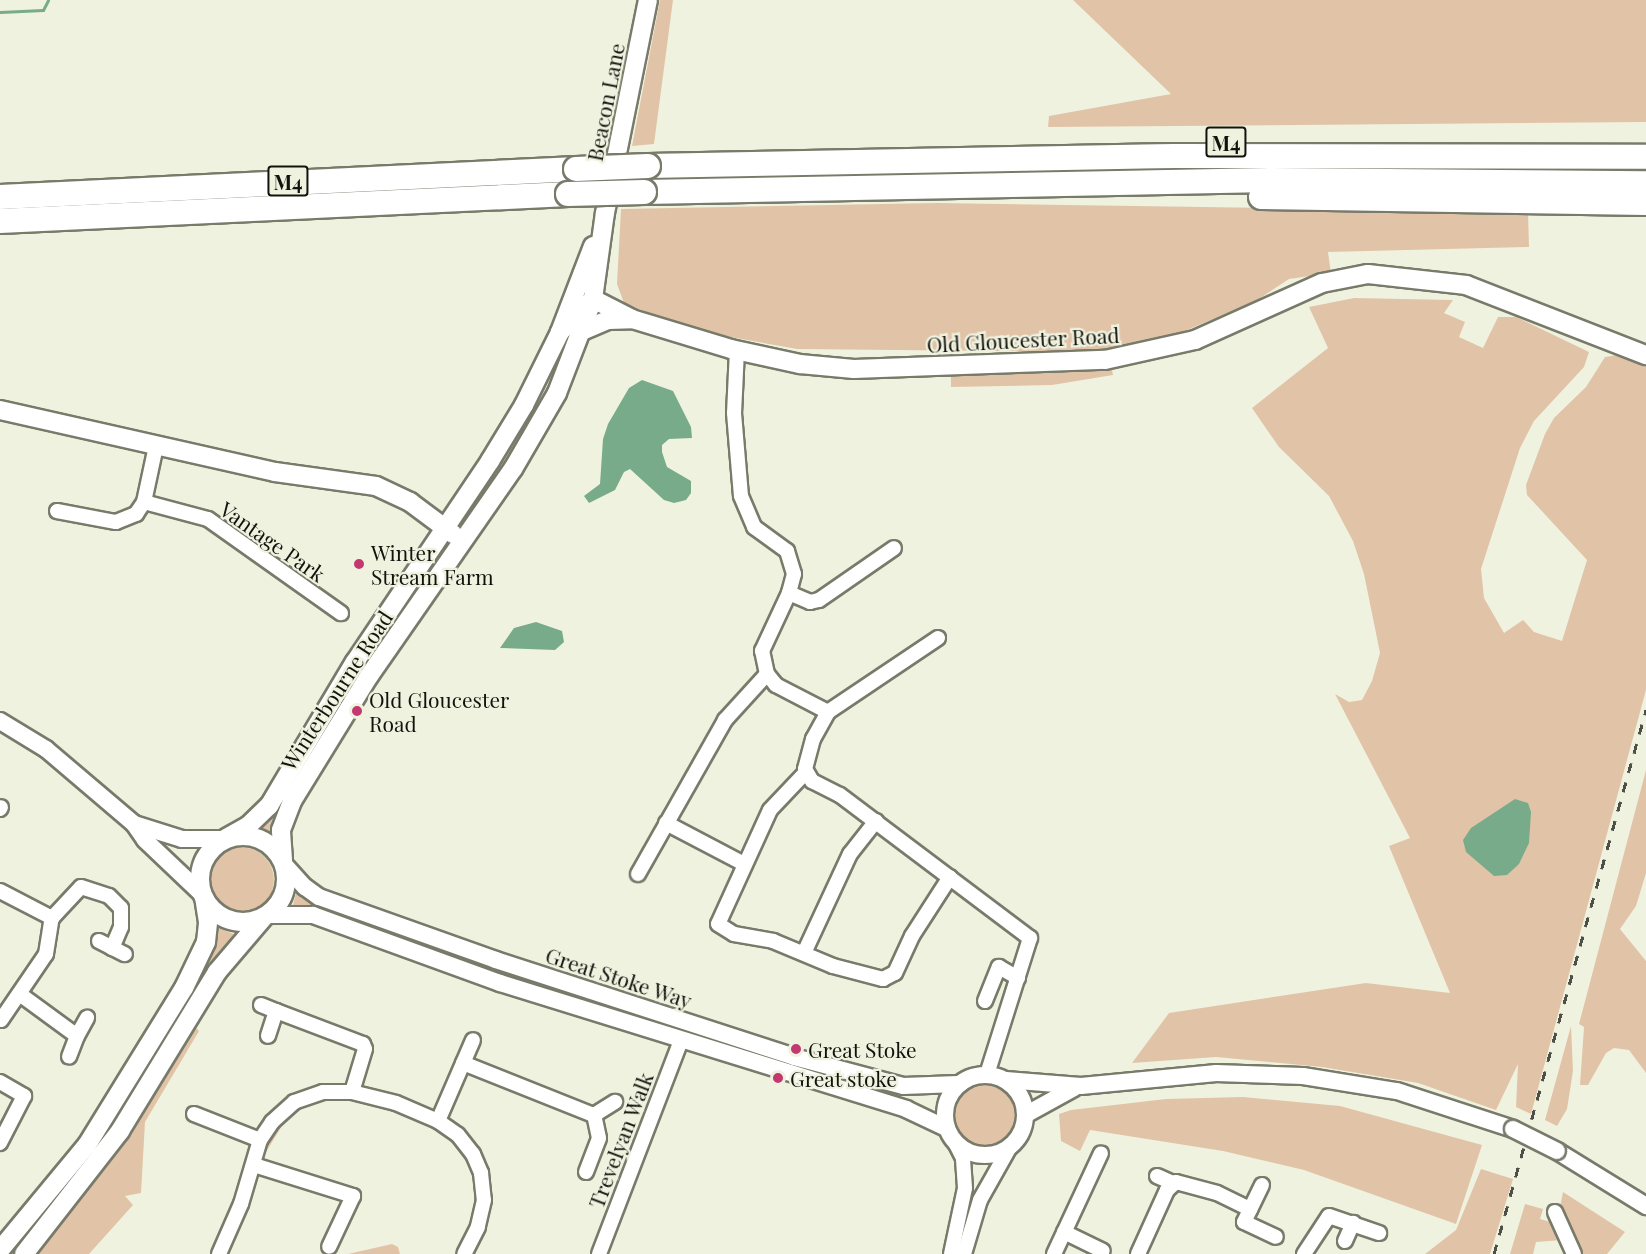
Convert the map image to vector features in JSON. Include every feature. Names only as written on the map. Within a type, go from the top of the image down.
[{"type":"highway","name":"M4","points":[[806,160],[885,148],[1178,142],[1646,141]]},
{"type":"highway","name":"M4","points":[[0,197],[806,160],[1646,157]]},
{"type":"highway","name":"M4","points":[[1484,182],[1646,198]]},
{"type":"highway","name":"M4","points":[[0,221],[568,194],[908,184],[1646,183]]},
{"type":"highway","name":"M4","points":[[908,184],[990,195],[1646,203]]},
{"type":"main road","name":"Beacon Lane","points":[[605,213],[648,0]]},
{"type":"main road","name":"Winterbourne Road","points":[[284,862],[281,830],[292,801],[369,676],[513,469],[557,393],[593,299],[605,213]]},
{"type":"main road","name":"Winterbourne Road","points":[[225,838],[249,825],[269,806],[355,662],[524,405],[560,332],[605,213]]},
{"type":"main road","name":"Old Gloucester Road","points":[[593,299],[632,319],[737,350],[800,364],[854,369],[1105,360],[1195,340],[1322,283],[1368,274],[1466,285],[1646,355]]},
{"type":"main road","points":[[560,332],[593,299]]},
{"type":"main road","name":"Old Gloucester Road","points":[[582,331],[608,320],[632,319]]},
{"type":"main road","points":[[0,410],[275,472],[376,486],[410,502],[463,540]]},
{"type":"main road","points":[[0,1250],[87,1145],[184,988],[206,942],[208,922],[203,896],[203,863],[213,846],[225,838],[253,836],[276,849],[284,862],[284,892],[217,972],[114,1140],[24,1254]]},
{"type":"main road","points":[[203,896],[219,916],[230,920],[242,922],[266,916]]},
{"type":"street","points":[[737,350],[734,413],[741,496],[754,527],[787,551],[794,574],[789,593],[762,651],[767,674],[776,685],[828,712]]},
{"type":"street","points":[[57,511],[123,521],[136,514],[144,502],[156,446]]},
{"type":"street","name":"Vantage Park","points":[[144,502],[208,519],[341,614]]},
{"type":"street","points":[[789,593],[810,602],[819,600],[894,548]]},
{"type":"street","points":[[938,638],[828,712],[813,739],[806,772],[770,810],[718,924],[734,934],[773,941],[864,975],[883,979],[895,973],[912,936],[950,877]]},
{"type":"street","points":[[638,874],[725,720],[767,674]]},
{"type":"street","points":[[0,721],[46,749],[134,824],[145,840],[203,896]]},
{"type":"street","points":[[806,772],[812,781],[840,795],[1030,938],[987,1074]]},
{"type":"street","points":[[804,953],[850,854],[876,821]]},
{"type":"street","points":[[666,823],[744,864]]},
{"type":"street","points":[[134,824],[182,839],[225,838]]},
{"type":"street","name":"Great Stoke Way","points":[[284,862],[305,887],[334,903],[563,982],[794,1057],[903,1086],[958,1084]]},
{"type":"street","points":[[1,1020],[21,995],[46,954],[52,918],[81,887],[109,896],[121,908],[122,919],[112,948]]},
{"type":"street","points":[[0,891],[52,918]]},
{"type":"street","name":"Great Stoke Way","points":[[266,916],[313,915],[500,983],[906,1109],[946,1128]]},
{"type":"street","points":[[985,1001],[1007,955]]},
{"type":"street","points":[[999,968],[1018,978]]},
{"type":"street","points":[[21,995],[77,1036]]},
{"type":"street","points":[[261,1005],[363,1044],[365,1049],[352,1092]]},
{"type":"street","points":[[268,1036],[276,1011]]},
{"type":"street","points":[[69,1057],[87,1018]]},
{"type":"street","points":[[438,1120],[473,1040]]},
{"type":"street","name":"Trevelyan Walk","points":[[599,1254],[681,1040]]},
{"type":"street","points":[[463,1063],[594,1115]]},
{"type":"street","points":[[951,1254],[965,1188],[963,1158],[946,1128],[945,1105],[958,1084],[970,1077],[987,1074],[1006,1080],[1081,1086],[1216,1073],[1303,1076],[1396,1091],[1513,1129],[1557,1151],[1646,1206]]},
{"type":"street","points":[[964,1254],[980,1200],[1011,1145],[1020,1135],[1025,1115],[1020,1095],[1006,1080]]},
{"type":"street","points":[[0,1082],[24,1096],[0,1143]]},
{"type":"street","points":[[1025,1115],[1050,1098],[1081,1086]]},
{"type":"street","points":[[219,1254],[254,1165],[260,1140],[272,1122],[294,1102],[323,1092],[352,1092],[396,1103],[438,1120],[458,1135],[482,1173],[484,1200],[478,1227],[464,1254]]},
{"type":"street","points":[[594,1115],[615,1102]]},
{"type":"street","points":[[194,1114],[260,1140]]},
{"type":"street","points":[[586,1172],[599,1138],[594,1115]]},
{"type":"street","points":[[956,1144],[978,1155],[994,1154],[1011,1145]]},
{"type":"street","points":[[1054,1254],[1101,1153]]},
{"type":"street","points":[[254,1165],[353,1196],[329,1247]]},
{"type":"street","points":[[1157,1176],[1170,1187]]},
{"type":"street","points":[[1138,1254],[1170,1187],[1184,1182],[1250,1209]]},
{"type":"street","points":[[1262,1185],[1244,1222],[1276,1237]]},
{"type":"street","points":[[1555,1212],[1574,1254]]},
{"type":"street","points":[[1304,1254],[1324,1219],[1333,1216],[1379,1233]]},
{"type":"street","points":[[1345,1241],[1353,1223]]},
{"type":"street","points":[[1064,1232],[1105,1253]]},
{"type":"shaded area","points":[[660,0],[673,0],[654,144],[632,146]]},
{"type":"shaded area","points":[[1073,0],[1646,0],[1646,122],[1048,127],[1049,116],[1171,94]]},
{"type":"shaded area","points":[[938,203],[1528,212],[1529,247],[1328,252],[1331,273],[1289,279],[1257,300],[1166,339],[1087,352],[797,349],[714,334],[652,314],[624,303],[617,284],[621,209]]},
{"type":"shaded area","points":[[1354,298],[1453,300],[1444,313],[1465,322],[1459,337],[1483,348],[1498,317],[1516,317],[1589,352],[1584,367],[1534,421],[1520,448],[1481,569],[1484,598],[1504,633],[1523,620],[1534,632],[1562,641],[1587,560],[1527,495],[1526,485],[1545,434],[1554,418],[1586,387],[1605,357],[1624,354],[1646,362],[1646,690],[1531,1114],[1516,1107],[1518,1064],[1496,1110],[1418,1083],[1322,1067],[1216,1057],[1132,1063],[1169,1013],[1366,983],[1450,993],[1389,846],[1410,838],[1335,694],[1349,702],[1362,700],[1372,681],[1380,653],[1364,574],[1353,541],[1329,496],[1279,447],[1252,408],[1328,348],[1309,307]]},
{"type":"shaded area","points":[[1111,364],[1113,375],[1052,385],[951,387],[951,369]]},
{"type":"shaded area","points":[[642,380],[673,391],[691,427],[692,438],[669,439],[662,445],[662,452],[667,467],[691,481],[691,493],[686,500],[674,503],[664,500],[630,469],[624,472],[615,490],[589,503],[584,496],[600,484],[603,439],[608,424],[629,388]]},
{"type":"shaded area","points":[[429,563],[439,571],[290,795],[313,745]]},
{"type":"shaded area","points":[[536,622],[562,631],[564,642],[555,650],[500,648],[514,628]]},
{"type":"shaded area","points":[[1646,770],[1646,873],[1636,906],[1620,929],[1646,961],[1646,1073],[1629,1050],[1614,1048],[1606,1053],[1588,1085],[1580,1085],[1584,1027],[1579,1024]]},
{"type":"shaded area","points":[[1515,799],[1528,803],[1531,812],[1529,843],[1519,864],[1507,875],[1494,876],[1466,852],[1463,840],[1471,828]]},
{"type":"shaded area","points":[[281,801],[285,804],[272,835],[261,829]]},
{"type":"shaded area","points":[[234,847],[248,847],[260,852],[269,861],[274,880],[272,893],[265,904],[248,913],[234,913],[222,908],[213,899],[208,887],[208,873],[213,861],[222,852]]},
{"type":"shaded area","points":[[296,893],[325,907],[323,912],[293,905]]},
{"type":"shaded area","points":[[218,928],[234,934],[214,964],[208,962]]},
{"type":"shaded area","points":[[203,971],[208,973],[129,1108],[16,1254],[6,1254],[60,1192],[107,1129]]},
{"type":"shaded area","points":[[1571,1026],[1573,1071],[1567,1109],[1557,1126],[1545,1120]]},
{"type":"shaded area","points":[[195,1027],[199,1031],[145,1122],[141,1193],[125,1196],[133,1205],[89,1254],[36,1254],[124,1142]]},
{"type":"shaded area","points":[[978,1084],[990,1084],[1006,1093],[1013,1103],[1015,1115],[1013,1127],[1006,1137],[990,1146],[978,1146],[967,1141],[958,1132],[953,1121],[953,1109],[958,1098],[967,1089]]},
{"type":"shaded area","points":[[1243,1097],[1340,1106],[1482,1145],[1456,1224],[1304,1170],[1223,1151],[1090,1130],[1080,1151],[1061,1141],[1059,1114],[1071,1110],[1166,1099]]},
{"type":"shaded area","points":[[288,1116],[263,1157],[260,1158],[269,1134]]},
{"type":"shaded area","points":[[1481,1169],[1513,1179],[1490,1254],[1425,1254],[1456,1230]]},
{"type":"shaded area","points":[[1563,1192],[1625,1232],[1607,1254],[1580,1254],[1560,1207]]},
{"type":"shaded area","points":[[1525,1204],[1543,1209],[1540,1219],[1554,1223],[1562,1240],[1536,1242],[1533,1254],[1510,1254]]},
{"type":"shaded area","points":[[392,1244],[398,1247],[400,1254],[348,1254]]},
{"type":"waterway","points":[[0,12],[43,10],[48,0]]},
{"type":"railway","points":[[1494,1254],[1646,710]]},
{"type":"place","name":"Winter Stream Farm","points":[[359,564]]},
{"type":"place","name":"Old Gloucester Road","points":[[357,711]]},
{"type":"place","name":"Great Stoke","points":[[796,1049]]},
{"type":"place","name":"Great stoke","points":[[778,1078]]}]
